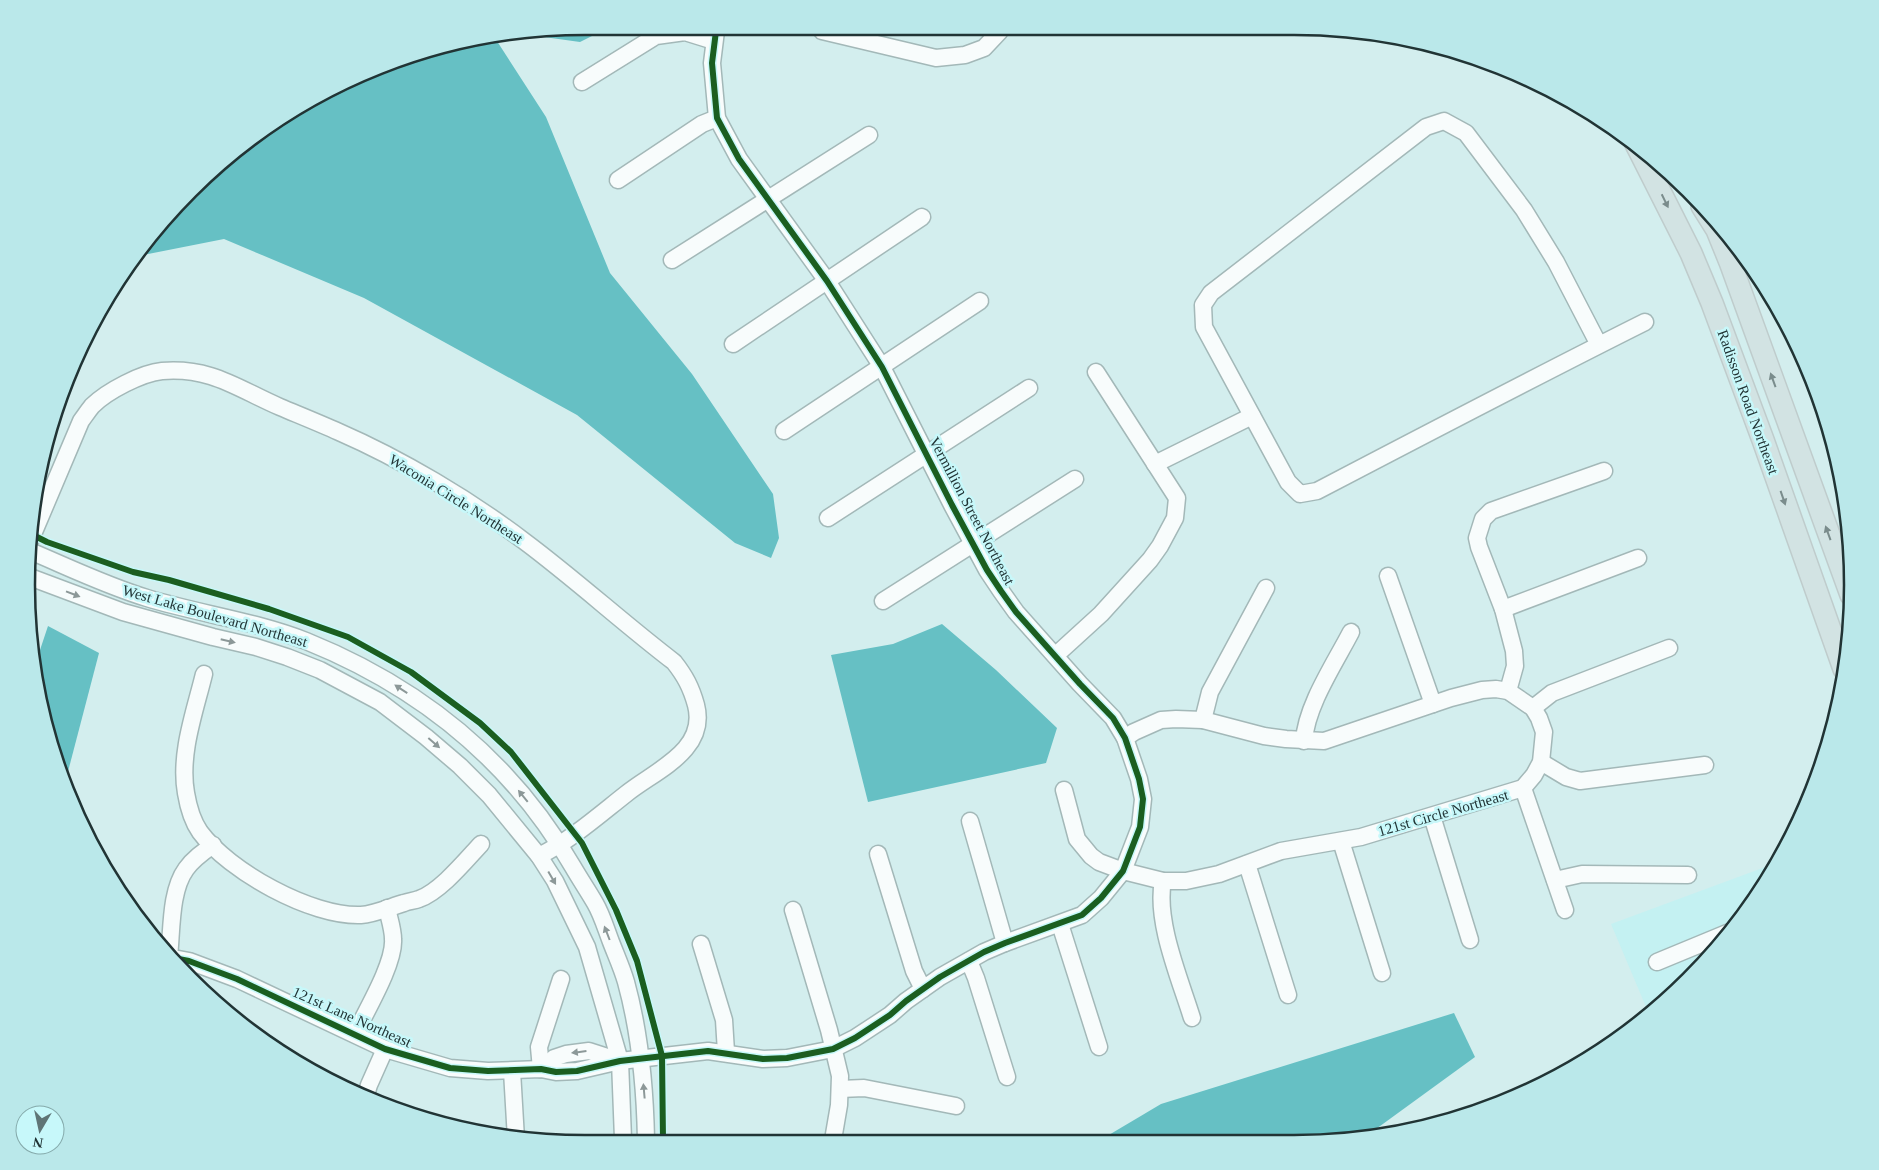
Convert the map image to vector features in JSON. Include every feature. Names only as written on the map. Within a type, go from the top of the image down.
[{"type":"main road","name":"Radisson Road Northeast","points":[[1645,161],[1691,253],[1712,303],[1839,655]]},
{"type":"main road","name":"Radisson Road Northeast","points":[[1720,237],[1844,575]]},
{"type":"street","points":[[582,82],[656,36],[663,35]]},
{"type":"street","points":[[839,35],[936,58],[966,55],[984,48],[996,35]]},
{"type":"street","name":"Vermillion Street Northeast","points":[[620,1061],[690,1052],[726,1052],[762,1059],[795,1057],[833,1049],[855,1038],[923,988],[969,960],[1005,943],[1082,915],[1101,898],[1123,871],[1140,827],[1142,799],[1139,779],[1125,738],[1113,718],[1016,612],[987,570],[882,367],[828,281],[739,159],[717,118],[712,63],[715,36]]},
{"type":"street","points":[[618,180],[702,124],[717,118]]},
{"type":"street","points":[[1598,345],[1556,262],[1524,210],[1466,133],[1444,121],[1426,127],[1212,293],[1204,305],[1204,327],[1288,482],[1300,494],[1317,491],[1645,322]]},
{"type":"street","points":[[672,260],[869,136]]},
{"type":"street","points":[[733,344],[922,216]]},
{"type":"street","points":[[784,431],[980,301]]},
{"type":"street","name":"Waconia Circle Northeast","points":[[39,519],[81,421],[93,406],[127,384],[161,371],[200,373],[220,378],[272,404],[347,436],[421,474],[523,540],[674,662],[686,676],[698,712],[697,728],[692,742],[682,753],[561,845],[540,856]]},
{"type":"street","points":[[1056,655],[1118,596],[1150,560],[1175,518],[1177,498],[1096,372]]},
{"type":"street","points":[[828,518],[1029,388]]},
{"type":"street","points":[[1155,464],[1252,416]]},
{"type":"street","points":[[1508,691],[1515,666],[1514,651],[1503,609],[1478,547],[1478,531],[1483,519],[1491,511],[1604,471]]},
{"type":"street","points":[[883,601],[1075,479]]},
{"type":"street","name":"West Lake Boulevard Northeast","points":[[36,553],[146,598],[267,628],[304,640],[339,655],[388,681],[425,704],[495,762],[561,845],[596,906],[622,970],[634,1014],[641,1058],[646,1135]]},
{"type":"street","points":[[1503,609],[1638,558]]},
{"type":"street","points":[[1388,576],[1433,704]]},
{"type":"street","name":"West Lake Boulevard Northeast","points":[[35,579],[123,612],[287,657],[320,670],[380,702],[460,766],[490,795],[540,856],[555,881],[586,947],[620,1061],[623,1135]]},
{"type":"street","points":[[1203,720],[1210,692],[1266,588]]},
{"type":"street","points":[[1304,741],[1304,730],[1311,709],[1351,632]]},
{"type":"street","points":[[1125,738],[1162,720],[1203,720],[1264,736],[1304,741],[1324,741],[1433,704],[1482,690],[1496,689],[1508,691],[1533,708],[1552,692],[1669,648]]},
{"type":"street","points":[[204,674],[185,756],[186,793],[199,830],[227,860],[242,871],[306,904],[324,911],[362,915],[421,899],[448,878],[481,844]]},
{"type":"street","name":"121st Circle Northeast","points":[[1064,790],[1077,839],[1091,856],[1100,862],[1123,871],[1163,881],[1186,881],[1206,878],[1281,851],[1341,842],[1524,788],[1534,776],[1541,762],[1544,732],[1540,718],[1533,708]]},
{"type":"street","points":[[1541,762],[1566,777],[1580,781],[1706,765]]},
{"type":"street","points":[[1524,788],[1565,910]]},
{"type":"street","points":[[1432,816],[1470,940]]},
{"type":"street","points":[[970,821],[1005,943]]},
{"type":"street","points":[[1341,842],[1382,973]]},
{"type":"street","points":[[170,947],[175,895],[179,882],[186,869],[198,856],[213,846]]},
{"type":"street","points":[[878,854],[914,971],[923,988]]},
{"type":"street","points":[[1247,864],[1288,995]]},
{"type":"street","points":[[1555,880],[1582,874],[1688,875]]},
{"type":"street","points":[[1163,881],[1160,894],[1164,925],[1192,1018]]},
{"type":"street","points":[[355,1034],[388,964],[392,951],[393,938],[387,908]]},
{"type":"street","points":[[793,910],[840,1076],[839,1105],[834,1135]]},
{"type":"street","points":[[1060,924],[1099,1047]]},
{"type":"street","points":[[1657,962],[1716,938]]},
{"type":"street","points":[[701,944],[724,1020],[726,1052]]},
{"type":"street","points":[[969,960],[1007,1077]]},
{"type":"street","name":"121st Lane Northeast","points":[[183,961],[237,978],[386,1049],[450,1068],[512,1071],[541,1069],[554,1058],[566,1054],[589,1051],[620,1061]]},
{"type":"street","points":[[541,1069],[539,1047],[561,979]]},
{"type":"street","points":[[368,1090],[386,1049]]},
{"type":"street","points":[[512,1071],[515,1130]]},
{"type":"street","points":[[840,1089],[864,1088],[956,1106]]},
{"type":"shaded area","points":[[1766,867],[1751,891],[1708,948],[1646,1007],[1611,924]]},
{"type":"water","points":[[594,35],[580,42],[544,37],[549,36]]},
{"type":"water","points":[[498,43],[546,117],[610,273],[692,374],[773,494],[779,538],[771,558],[735,543],[577,415],[364,298],[224,239],[146,254],[171,222],[222,171],[279,128],[310,109],[342,92],[408,64],[443,54]]},
{"type":"water","points":[[942,624],[996,670],[1057,728],[1046,763],[868,802],[831,655],[893,644]]},
{"type":"water","points":[[48,626],[99,653],[68,772],[54,727],[39,652]]},
{"type":"water","points":[[1454,1013],[1475,1057],[1377,1128],[1330,1134],[1294,1135],[1109,1135],[1161,1104]]},
{"type":"cycle path","points":[[182,960],[237,979],[385,1049],[450,1068],[488,1071],[541,1069],[556,1072],[577,1071],[620,1061],[708,1051],[763,1059],[787,1058],[833,1049],[855,1038],[890,1015],[940,977],[984,952],[1082,915],[1101,898],[1123,871],[1140,827],[1143,799],[1139,779],[1125,738],[1113,718],[1016,612],[1001,591],[987,570],[952,505],[882,367],[827,281],[739,159],[717,118],[712,63],[716,35]]},
{"type":"cycle path","points":[[37,537],[133,572],[169,580],[269,609],[348,637],[411,672],[480,723],[511,752],[582,843],[616,910],[637,961],[662,1056],[663,1135]]}]
